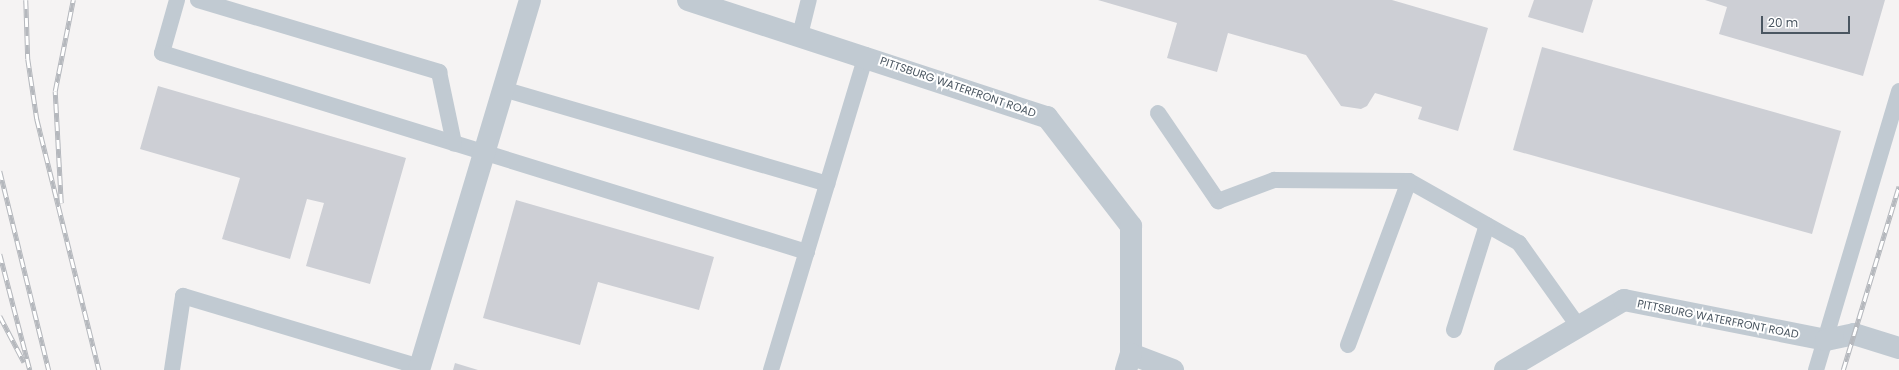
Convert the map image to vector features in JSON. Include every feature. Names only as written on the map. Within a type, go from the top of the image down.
[{"type":"street","points":[[420,368],[483,152],[530,0]]},
{"type":"street","name":"PITTSBURG WATERFRONT ROAD","points":[[688,0],[866,55],[1047,117],[1131,226],[1129,362],[1173,370]]},
{"type":"street","name":"PITTSBURG WATERFRONT ROAD","points":[[1505,370],[1624,300],[1826,340],[1854,334],[1899,348]]},
{"type":"lane","points":[[178,0],[162,53],[807,252]]},
{"type":"lane","points":[[198,0],[439,72],[454,143]]},
{"type":"lane","points":[[800,35],[809,0]]},
{"type":"lane","points":[[771,370],[866,55]]},
{"type":"lane","points":[[503,89],[827,184]]},
{"type":"lane","points":[[1816,370],[1899,91]]},
{"type":"lane","points":[[1158,113],[1218,201],[1274,180],[1409,180],[1520,243],[1579,327]]},
{"type":"lane","points":[[1348,345],[1409,180]]},
{"type":"lane","points":[[1454,330],[1488,225]]},
{"type":"lane","points":[[172,370],[183,296],[420,368]]},
{"type":"building","points":[[1098,0],[1392,0],[1488,28],[1458,131],[1418,119],[1422,107],[1375,93],[1367,106],[1361,109],[1341,106],[1306,55],[1228,33],[1217,72],[1167,58],[1177,23]]},
{"type":"building","points":[[1534,0],[1593,0],[1583,33],[1528,17]]},
{"type":"building","points":[[1705,0],[1885,0],[1863,76],[1719,34],[1727,7]]},
{"type":"building","points":[[1542,47],[1841,131],[1812,234],[1513,150]]},
{"type":"building","points":[[158,86],[406,158],[370,284],[306,266],[324,203],[307,199],[290,259],[222,239],[240,178],[140,149]]},
{"type":"building","points":[[516,200],[714,257],[699,310],[598,282],[580,345],[483,318]]},
{"type":"building","points":[[455,363],[478,370],[453,370]]},
{"type":"railway","points":[[26,0],[28,59],[37,119],[99,370]]},
{"type":"railway","points":[[61,203],[55,91],[73,0]]},
{"type":"railway","points":[[0,171],[49,370]]},
{"type":"railway","points":[[1843,370],[1899,186]]},
{"type":"railway","points":[[0,254],[30,370]]},
{"type":"railway","points":[[0,316],[24,362]]}]
